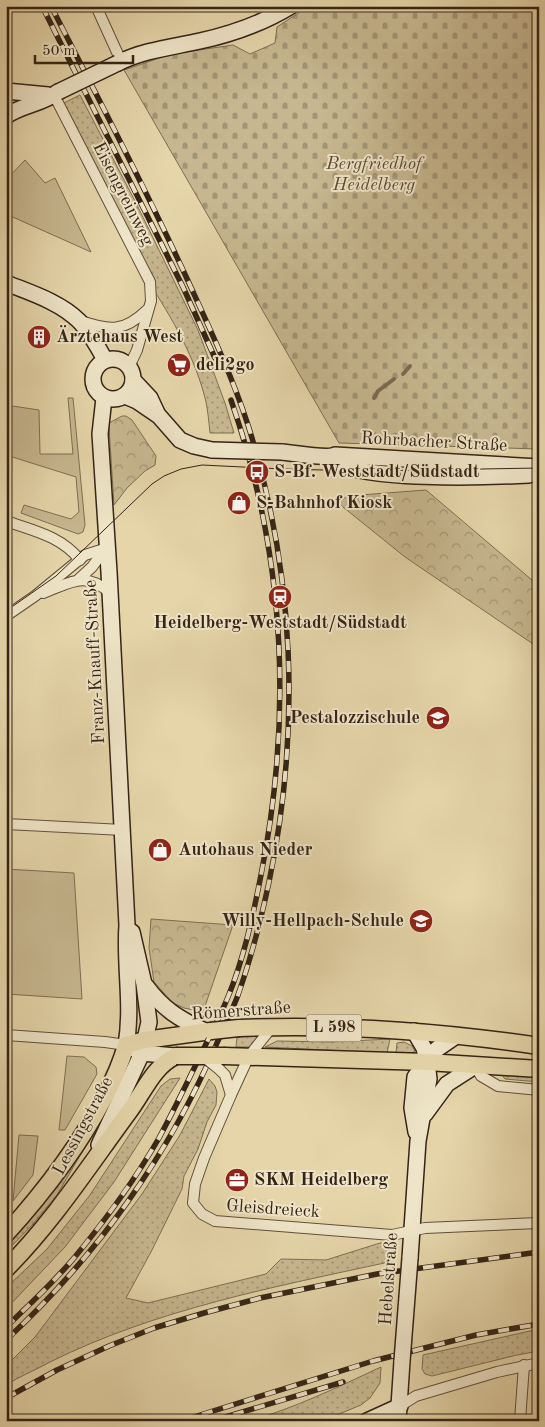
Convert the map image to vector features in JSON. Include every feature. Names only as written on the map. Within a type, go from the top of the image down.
[{"type":"main road","points":[[6,116],[18,109],[40,102],[120,62],[159,48],[198,42],[233,33],[291,6]]},
{"type":"main road","points":[[6,91],[56,94]]},
{"type":"main road","points":[[6,283],[48,301],[79,321],[105,360],[96,367],[92,380],[96,392],[104,398],[114,400],[125,396],[130,390],[131,373]]},
{"type":"main road","name":"Rohrbacher Straße","points":[[105,360],[120,360],[150,398],[159,416],[170,430],[185,442],[201,448],[308,454],[329,458],[335,463],[366,471],[386,474],[478,478],[539,474]]},
{"type":"main road","name":"Rohrbacher Straße","points":[[125,396],[138,401],[159,416]]},
{"type":"main road","name":"Franz-Knauff-Straße","points":[[104,398],[100,434],[123,830],[129,1016],[126,1045]]},
{"type":"main road","name":"Rohrbacher Straße","points":[[329,458],[335,455],[539,467]]},
{"type":"main road","name":"Franz-Knauff-Straße","points":[[127,925],[134,936],[144,984],[149,1022],[144,1046]]},
{"type":"main road","points":[[144,984],[157,1001],[184,1028]]},
{"type":"main road","name":"Römerstraße","points":[[126,1045],[144,1046],[184,1028],[205,1031],[272,1027],[414,1031],[539,1046]]},
{"type":"main road","name":"Hebelstraße","points":[[399,1413],[418,1141],[429,1079],[424,1048],[414,1031]]},
{"type":"main road","name":"Hebelstraße","points":[[418,1141],[412,1108],[415,1077],[437,1049],[456,1036]]},
{"type":"main road","name":"Lessingstraße","points":[[6,1234],[45,1189],[88,1128],[117,1072],[126,1045]]},
{"type":"main road","points":[[144,1046],[176,1056],[203,1056],[222,1062],[249,1056],[427,1062],[539,1069]]},
{"type":"main road","name":"Lessingstraße","points":[[6,1269],[50,1218],[88,1167],[118,1106],[144,1046]]},
{"type":"main road","points":[[88,1167],[130,1111],[156,1072],[176,1056]]},
{"type":"main road","points":[[423,1117],[447,1084],[475,1066]]},
{"type":"main road","points":[[367,1421],[399,1413]]},
{"type":"street","points":[[96,6],[120,62]]},
{"type":"street","name":"Eisengreinweg","points":[[56,94],[150,282],[151,301],[131,373]]},
{"type":"street","points":[[79,321],[101,328],[120,327],[136,321],[148,310]]},
{"type":"street","points":[[6,521],[56,539],[80,560]]},
{"type":"street","points":[[6,616],[35,596],[85,555],[107,548]]},
{"type":"street","points":[[35,596],[79,579],[92,567],[107,548]]},
{"type":"street","points":[[79,579],[91,580],[102,585],[110,593]]},
{"type":"street","points":[[6,824],[123,830]]},
{"type":"street","name":"Gleisdreieck","points":[[272,1027],[249,1056],[204,1158],[195,1184],[193,1203],[202,1214],[215,1221],[395,1234],[412,1230],[539,1223]]},
{"type":"street","name":"Römerstraße","points":[[6,1034],[126,1045]]},
{"type":"street","points":[[222,1062],[231,1095]]},
{"type":"street","points":[[475,1066],[481,1076],[498,1086],[539,1090]]},
{"type":"street","points":[[399,1413],[416,1396],[524,1365],[539,1363]]},
{"type":"street","points":[[520,1421],[524,1365]]},
{"type":"green space","name":"Bergfriedhof Heidelberg","points":[[309,6],[539,6],[539,449],[339,443],[124,70],[171,54],[233,45],[250,54],[275,43],[277,27]]},
{"type":"green space","points":[[80,95],[136,203],[198,330],[234,433],[210,433],[202,386],[190,355],[166,309],[148,281],[60,105]]},
{"type":"green space","points":[[25,160],[45,183],[55,178],[91,252],[6,214],[6,201],[9,199],[6,196],[6,180]]},
{"type":"green space","points":[[68,398],[73,398],[85,525],[83,532],[78,534],[21,513],[24,505],[71,519],[79,512],[76,477],[6,455],[6,405],[39,410],[40,454],[73,454]]},
{"type":"green space","points":[[122,416],[132,420],[156,456],[155,465],[145,471],[127,488],[114,505],[109,423]]},
{"type":"green space","points":[[426,490],[539,586],[539,648],[405,557],[338,503],[347,496]]},
{"type":"green space","points":[[6,869],[74,873],[82,999],[6,994]]},
{"type":"green space","points":[[151,919],[233,925],[203,1012],[184,1008],[173,1003],[154,982],[149,948]]},
{"type":"green space","points":[[258,1036],[251,1047],[236,1047],[237,1037]]},
{"type":"green space","points":[[390,1039],[387,1053],[265,1047],[277,1041],[331,1042]]},
{"type":"green space","points":[[404,1042],[412,1046],[415,1051],[411,1054],[396,1053],[397,1043]]},
{"type":"green space","points":[[67,1056],[84,1057],[96,1067],[97,1074],[65,1130],[59,1130]]},
{"type":"green space","points":[[502,1075],[539,1075],[539,1082],[505,1079]]},
{"type":"green space","points":[[180,1078],[114,1182],[65,1247],[6,1309],[6,1288],[47,1249],[90,1195],[161,1086],[170,1079]]},
{"type":"green space","points":[[209,1079],[217,1092],[216,1105],[207,1122],[198,1149],[184,1176],[182,1189],[126,1298],[148,1303],[266,1274],[281,1259],[326,1260],[380,1243],[387,1243],[390,1250],[389,1262],[259,1291],[174,1314],[91,1344],[50,1362],[6,1385],[6,1366],[35,1337],[142,1194],[180,1135]]},
{"type":"green space","points":[[110,1104],[57,1195],[6,1252],[6,1243],[47,1198]]},
{"type":"green space","points":[[19,1135],[38,1136],[33,1175],[13,1201]]},
{"type":"green space","points":[[539,1329],[539,1351],[432,1376],[425,1374],[422,1369],[423,1355]]},
{"type":"green space","points":[[381,1367],[380,1383],[370,1398],[361,1405],[322,1421],[249,1421],[300,1403]]},
{"type":"waterway","points":[[403,374],[410,366]]},
{"type":"waterway","points":[[374,398],[378,391],[394,379]]},
{"type":"tram line","points":[[6,611],[56,576],[152,484],[164,476],[181,469],[202,465],[366,471],[539,468]]},
{"type":"railway","points":[[42,6],[183,287],[219,367]]},
{"type":"railway","points":[[6,1340],[70,1274],[100,1239],[127,1202],[153,1164],[176,1125],[198,1085],[228,1019],[247,967],[269,882],[279,825],[286,767],[289,710],[288,652],[284,595],[276,537],[264,481],[248,425],[220,353],[173,248],[51,6]]},
{"type":"railway","points":[[6,1327],[74,1258],[119,1200],[150,1153],[176,1106],[225,1004],[239,967],[251,921],[271,815],[277,755],[280,695],[278,635],[273,576],[263,517],[249,458],[231,400]]},
{"type":"railway","points":[[6,1398],[57,1370],[109,1346],[154,1328],[204,1313],[260,1298],[377,1274],[539,1252]]},
{"type":"railway","points":[[181,1421],[373,1361],[476,1335],[539,1324]]},
{"type":"railway","points":[[212,1421],[343,1382]]},
{"type":"place","name":"Ärztehaus West","points":[[39,337]]},
{"type":"place","name":"deli2go","points":[[179,365]]},
{"type":"place","name":"S-Bf. Weststadt/Südstadt","points":[[257,472]]},
{"type":"place","name":"S-Bahnhof Kiosk","points":[[239,503]]},
{"type":"place","name":"Heidelberg-Weststadt/Südstadt","points":[[280,597]]},
{"type":"place","name":"Pestalozzischule","points":[[438,718]]},
{"type":"place","name":"Autohaus Nieder","points":[[160,850]]},
{"type":"place","name":"Willy-Hellpach-Schule","points":[[421,921]]},
{"type":"place","name":"SKM Heidelberg","points":[[237,1180]]}]
